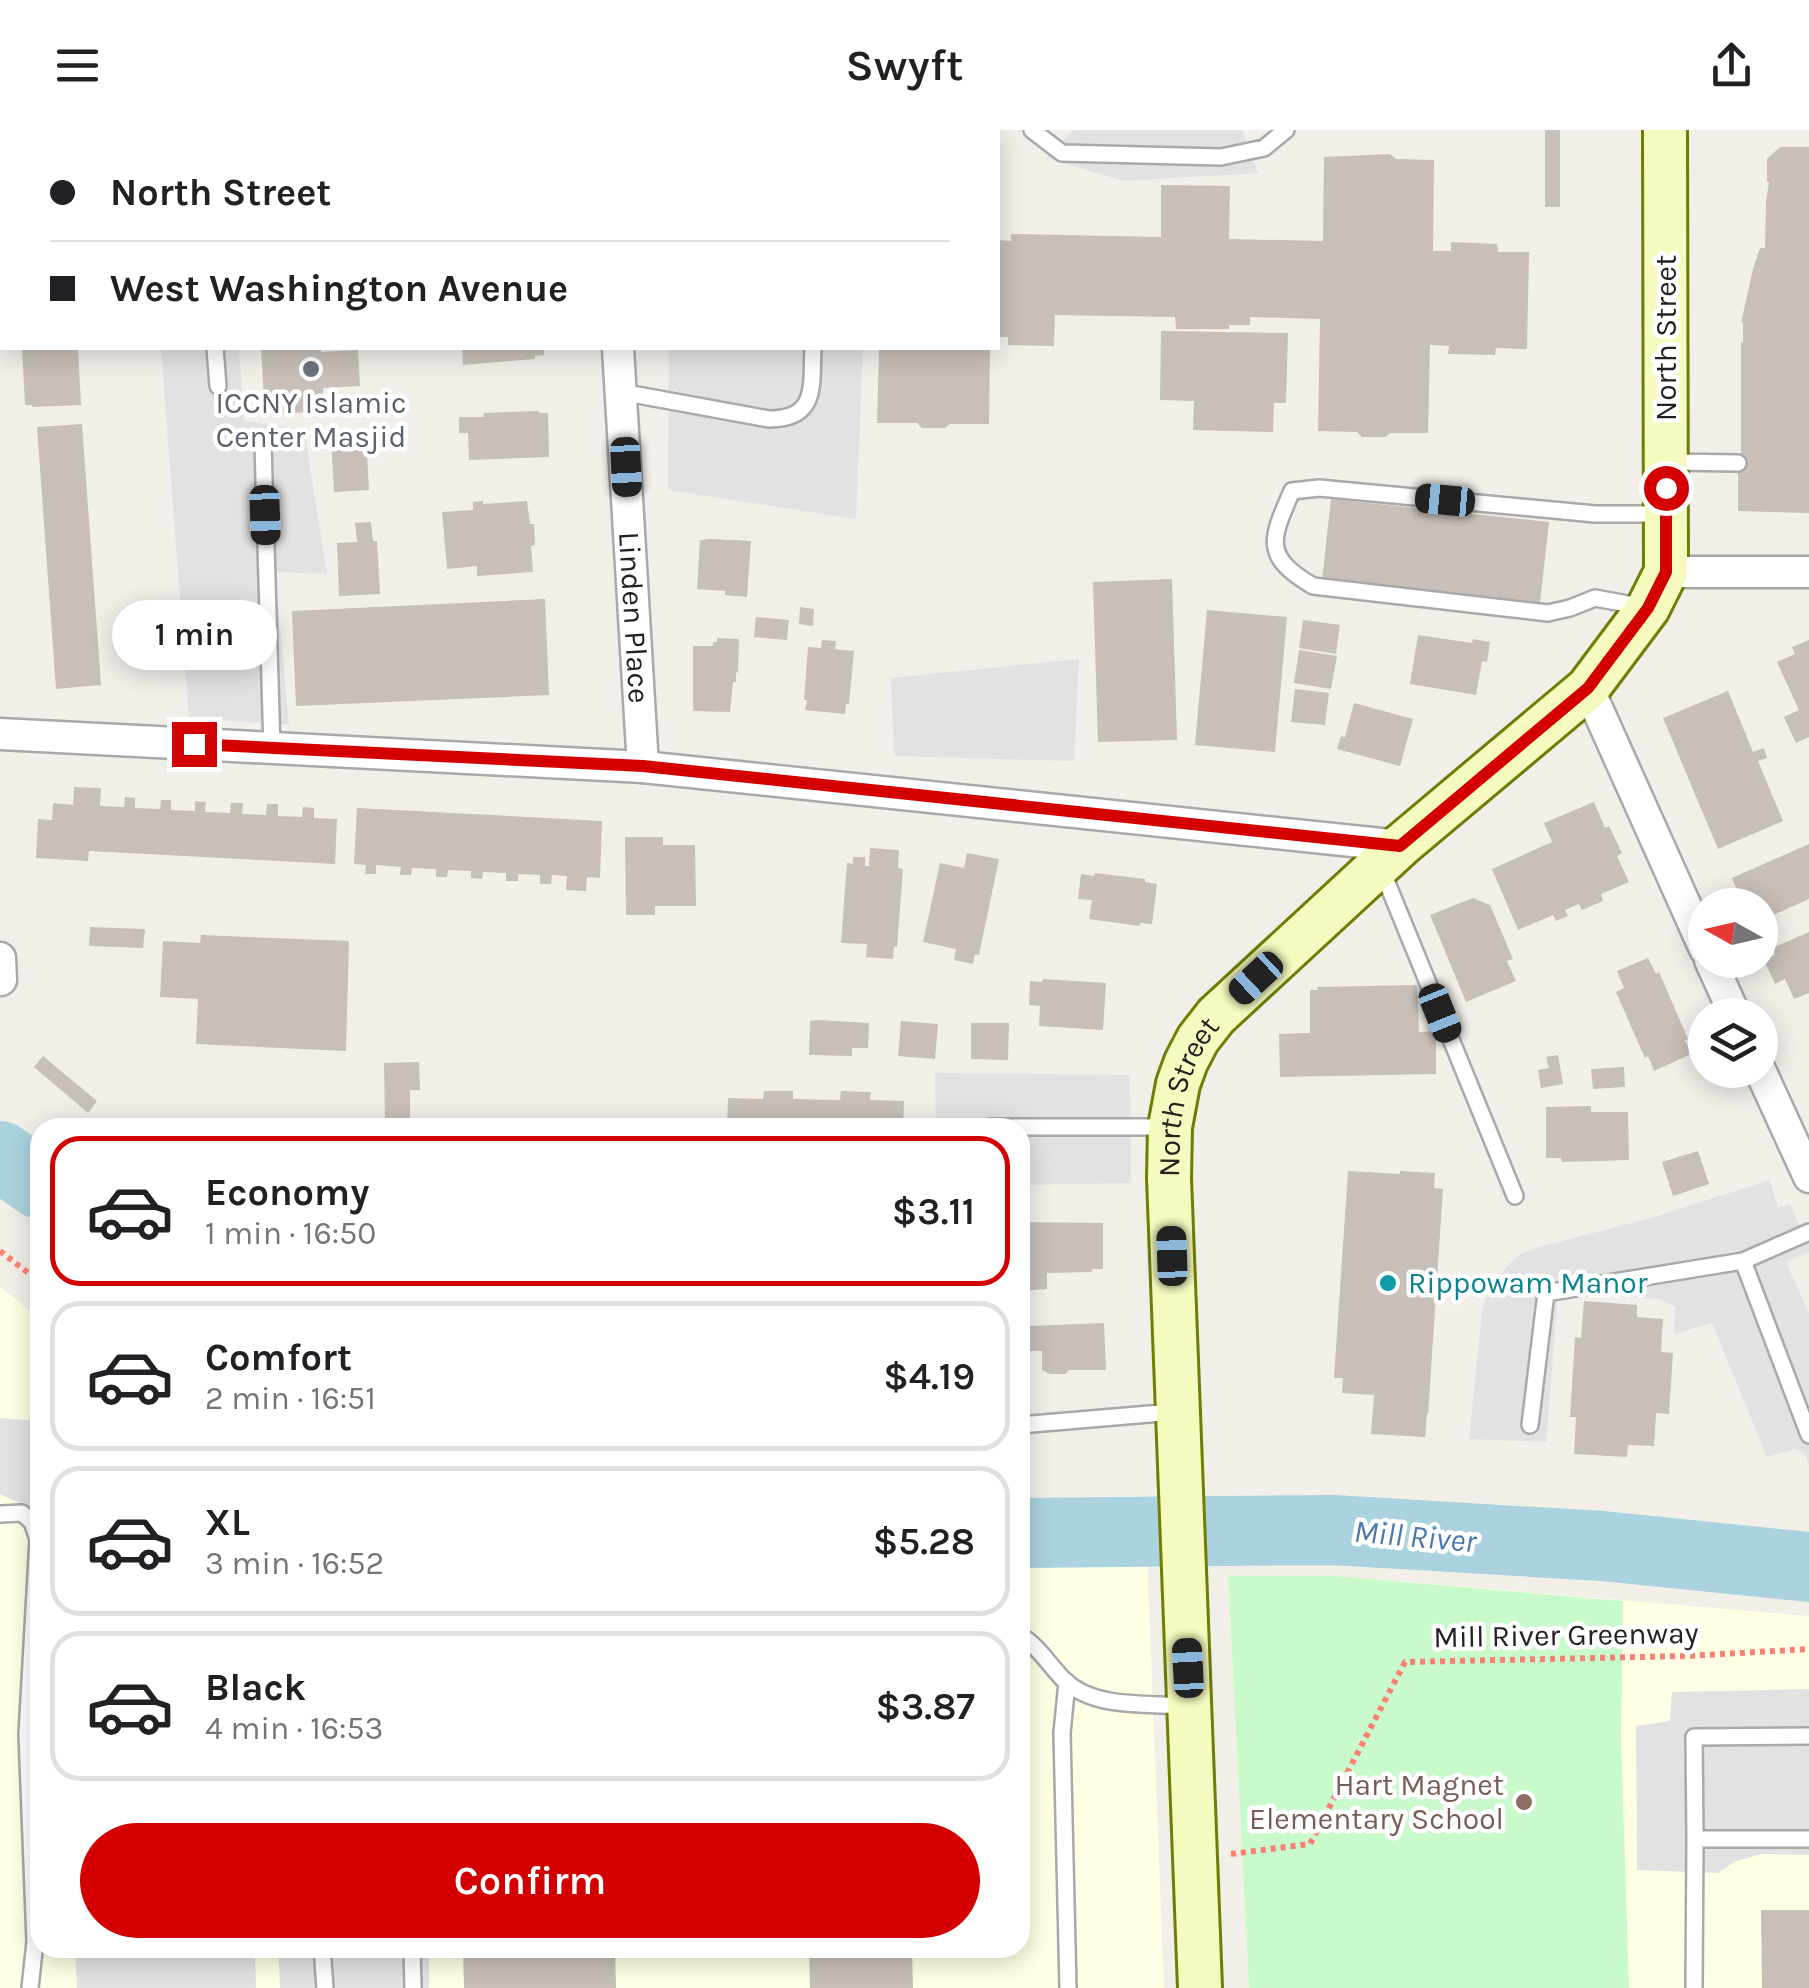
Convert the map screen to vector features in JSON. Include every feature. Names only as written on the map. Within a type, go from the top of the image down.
[{"type":"street","name":"North Street","points":[[1200,1988],[1169,1178],[1170,1127],[1178,1084],[1207,1027],[1231,1000],[1390,855],[1588,688],[1657,590],[1666,514],[1666,130]]},
{"type":"street","name":"Linden Place","points":[[618,350],[643,766]]},
{"type":"street","points":[[1657,590],[1809,572]]},
{"type":"street","points":[[1588,688],[1688,911]]},
{"type":"street","points":[[0,734],[643,766],[1390,855]]},
{"type":"street","points":[[0,958],[1,980]]},
{"type":"street","points":[[1768,1088],[1809,1177]]},
{"type":"lane","points":[[1032,130],[1062,153],[1221,158],[1264,148],[1286,130]]},
{"type":"lane","points":[[215,350],[218,386]]},
{"type":"lane","points":[[621,392],[770,420],[790,420],[804,410],[811,386],[813,350]]},
{"type":"lane","points":[[263,445],[272,748]]},
{"type":"lane","points":[[1666,462],[1738,464]]},
{"type":"lane","points":[[1657,590],[1594,598],[1548,613],[1313,586],[1288,571],[1277,550],[1275,535],[1292,491],[1318,488],[1595,514],[1666,514]]},
{"type":"lane","points":[[1390,855],[1515,1196]]},
{"type":"lane","points":[[1030,1127],[1170,1127]]},
{"type":"lane","points":[[1530,1426],[1546,1293],[1743,1261],[1809,1232]]},
{"type":"lane","points":[[1743,1261],[1809,1434]]},
{"type":"lane","points":[[1030,1424],[1177,1416]]},
{"type":"lane","points":[[0,1514],[22,1514],[30,1520]]},
{"type":"lane","points":[[1030,1642],[1081,1693],[1106,1700],[1189,1706]]},
{"type":"lane","points":[[30,1681],[30,1812]]},
{"type":"lane","points":[[1067,1682],[1062,1733],[1068,1988]]},
{"type":"lane","points":[[1694,1988],[1694,1737],[1809,1736]]},
{"type":"lane","points":[[1695,1839],[1809,1840]]},
{"type":"lane","points":[[30,1988],[33,1958]]},
{"type":"lane","points":[[323,1958],[325,1988]]},
{"type":"lane","points":[[412,1958],[413,1988]]},
{"type":"path","points":[[0,1251],[30,1274]]},
{"type":"path","name":"Mill River Greenway","points":[[1195,1858],[1310,1844],[1406,1662],[1686,1656],[1809,1649]]},
{"type":"shaded area","points":[[1074,130],[1242,130],[1258,173],[1124,181],[1046,158]]},
{"type":"shaded area","points":[[161,350],[239,350],[244,421],[304,429],[327,574],[275,572],[289,725],[189,718]]},
{"type":"shaded area","points":[[669,350],[863,350],[856,519],[668,490]]},
{"type":"shaded area","points":[[1079,659],[1074,761],[894,756],[891,678]]},
{"type":"shaded area","points":[[935,1073],[1130,1075],[1131,1183],[1030,1185],[1030,1118],[936,1118]]},
{"type":"shaded area","points":[[1770,1180],[1778,1207],[1790,1205],[1809,1245],[1809,1252],[1786,1262],[1809,1314],[1809,1466],[1805,1454],[1795,1449],[1767,1457],[1712,1323],[1674,1334],[1675,1307],[1661,1299],[1558,1294],[1546,1442],[1469,1439],[1482,1311],[1507,1266],[1519,1255]]},
{"type":"shaded area","points":[[0,1287],[30,1311],[30,1958],[1030,1958],[1030,1554],[1147,1554],[1164,1988],[0,1988]]},
{"type":"shaded area","points":[[0,1418],[30,1420],[30,1508],[0,1494]]},
{"type":"shaded area","name":"Hart Magnet Elementary School","points":[[1228,1576],[1335,1576],[1809,1616],[1809,1988],[1249,1988]]},
{"type":"shaded area","points":[[1809,1689],[1809,1855],[1761,1854],[1734,1862],[1718,1873],[1637,1870],[1636,1726],[1670,1721],[1672,1692]]},
{"type":"shaded area","points":[[76,1958],[255,1958],[256,1988],[77,1988]]},
{"type":"shaded area","points":[[278,1958],[429,1958],[429,1988],[280,1988]]},
{"type":"green space","name":"Hart Magnet Elementary School","points":[[1228,1576],[1335,1576],[1623,1601],[1621,1737],[1629,1988],[1249,1988]]},
{"type":"building","points":[[1545,130],[1560,130],[1560,207],[1545,207]]},
{"type":"building","points":[[1780,147],[1809,147],[1809,513],[1738,511],[1741,323],[1753,269],[1760,248],[1765,248],[1767,159]]},
{"type":"building","points":[[1390,154],[1396,159],[1434,160],[1433,251],[1451,251],[1451,242],[1497,244],[1498,252],[1529,252],[1527,349],[1496,348],[1495,355],[1448,354],[1449,346],[1430,345],[1428,433],[1362,437],[1357,432],[1318,431],[1320,319],[1250,317],[1250,325],[1229,325],[1229,329],[1176,329],[1175,317],[1055,315],[1054,346],[1008,345],[1008,337],[1000,337],[1000,240],[1011,241],[1011,234],[1161,237],[1161,185],[1230,186],[1229,239],[1323,241],[1324,157]]},
{"type":"building","points":[[1161,331],[1288,333],[1286,403],[1274,403],[1273,432],[1193,430],[1194,401],[1160,400]]},
{"type":"building","points":[[22,350],[78,350],[81,405],[25,405]]},
{"type":"building","name":"ICCNY Islamic Center Masjid","points":[[261,350],[358,350],[360,386],[323,388],[324,411],[265,415]]},
{"type":"building","points":[[462,350],[544,350],[544,355],[535,359],[463,365]]},
{"type":"building","points":[[879,350],[990,350],[989,424],[922,428],[917,423],[877,423]]},
{"type":"building","points":[[548,413],[549,457],[469,460],[468,433],[459,433],[459,417]]},
{"type":"building","points":[[82,424],[101,685],[56,689],[37,427]]},
{"type":"building","points":[[366,434],[369,490],[334,492],[331,436]]},
{"type":"building","points":[[1331,499],[1549,522],[1540,603],[1322,580]]},
{"type":"building","points":[[527,501],[530,524],[534,524],[533,572],[477,576],[477,566],[447,569],[442,512],[473,510],[473,502]]},
{"type":"building","points":[[371,522],[373,541],[377,541],[380,594],[339,596],[337,543],[357,542],[355,523]]},
{"type":"building","points":[[700,540],[751,541],[747,597],[697,589]]},
{"type":"building","points":[[1172,579],[1177,740],[1098,742],[1093,582]]},
{"type":"building","points":[[545,599],[549,695],[296,706],[292,611]]},
{"type":"building","points":[[800,607],[814,609],[813,626],[799,624]]},
{"type":"building","points":[[1207,610],[1287,617],[1275,752],[1195,745]]},
{"type":"building","points":[[756,617],[789,620],[787,640],[754,637]]},
{"type":"building","points":[[1303,620],[1340,625],[1336,654],[1299,648]]},
{"type":"building","points":[[1418,635],[1490,642],[1476,695],[1410,684]]},
{"type":"building","points":[[717,638],[739,639],[738,673],[733,682],[730,712],[693,711],[693,646],[713,646]]},
{"type":"building","points":[[822,640],[836,641],[835,649],[854,651],[845,714],[805,710],[808,647],[821,648]]},
{"type":"building","points":[[1809,640],[1809,737],[1796,743],[1784,717],[1799,710],[1777,662],[1795,654],[1792,647]]},
{"type":"building","points":[[1299,650],[1337,656],[1331,689],[1294,683]]},
{"type":"building","points":[[1295,689],[1329,693],[1325,725],[1291,722]]},
{"type":"building","points":[[1728,691],[1753,752],[1764,748],[1767,758],[1758,761],[1783,821],[1718,849],[1663,718]]},
{"type":"building","points":[[1354,703],[1413,719],[1400,766],[1337,749],[1341,736],[1345,737]]},
{"type":"building","points":[[74,787],[101,788],[100,806],[124,807],[125,797],[135,798],[135,808],[160,809],[161,800],[171,800],[171,810],[195,811],[195,801],[206,802],[205,812],[230,813],[231,803],[243,803],[242,814],[266,815],[267,804],[278,804],[278,816],[302,817],[303,807],[314,808],[314,818],[337,819],[335,864],[89,851],[88,861],[36,858],[38,819],[52,820],[53,803],[73,805]]},
{"type":"building","points":[[1594,802],[1622,853],[1617,856],[1629,882],[1601,894],[1603,901],[1582,910],[1579,904],[1565,910],[1568,916],[1556,921],[1553,915],[1518,930],[1492,869],[1552,842],[1544,823]]},
{"type":"building","points":[[357,808],[602,821],[600,878],[587,877],[586,891],[566,890],[567,876],[552,875],[551,884],[540,884],[540,875],[518,874],[518,881],[506,881],[506,873],[483,872],[482,879],[471,878],[471,871],[448,870],[447,877],[436,877],[436,869],[412,868],[411,875],[400,875],[401,867],[376,865],[376,874],[365,874],[366,865],[354,864]]},
{"type":"building","points":[[625,837],[663,837],[663,845],[695,845],[696,906],[655,906],[655,915],[626,915]]},
{"type":"building","points":[[1809,844],[1809,899],[1778,913],[1778,888],[1736,888],[1732,878]]},
{"type":"building","points":[[870,848],[899,850],[898,868],[903,869],[893,959],[866,957],[867,944],[841,943],[847,863],[853,864],[853,857],[865,857],[865,866],[869,866]]},
{"type":"building","points":[[967,853],[999,859],[979,955],[975,954],[973,964],[954,960],[956,949],[923,942],[940,863],[964,868]]},
{"type":"building","points":[[1081,874],[1157,884],[1152,924],[1089,919],[1092,900],[1078,899]]},
{"type":"building","points":[[1473,898],[1490,905],[1513,959],[1507,961],[1516,981],[1466,1002],[1430,915]]},
{"type":"building","points":[[90,927],[145,929],[143,948],[89,946]]},
{"type":"building","points":[[1809,932],[1809,993],[1794,999],[1785,979],[1775,984],[1772,978],[1778,978],[1778,945]]},
{"type":"building","points":[[201,935],[349,941],[346,1051],[196,1044],[198,999],[160,997],[163,941],[200,943]]},
{"type":"building","points":[[1648,958],[1656,974],[1659,972],[1688,1039],[1688,1055],[1654,1071],[1616,992],[1624,988],[1617,971]]},
{"type":"building","points":[[1030,981],[1106,983],[1103,1030],[1039,1026],[1040,1006],[1029,1005]]},
{"type":"building","points":[[1417,985],[1419,1032],[1436,1031],[1436,1074],[1280,1077],[1279,1034],[1310,1033],[1310,990]]},
{"type":"building","points":[[810,1021],[869,1023],[868,1048],[852,1048],[852,1056],[809,1055]]},
{"type":"building","points":[[901,1021],[938,1024],[935,1059],[898,1056]]},
{"type":"building","points":[[971,1023],[1009,1023],[1008,1060],[971,1059]]},
{"type":"building","points":[[1558,1055],[1563,1084],[1541,1088],[1538,1070],[1549,1068],[1546,1057]]},
{"type":"building","points":[[43,1056],[97,1101],[88,1113],[34,1067]]},
{"type":"building","points":[[419,1062],[420,1090],[410,1090],[410,1118],[385,1118],[384,1063]]},
{"type":"building","points":[[1624,1067],[1625,1087],[1593,1089],[1591,1069]]},
{"type":"building","points":[[764,1091],[793,1091],[793,1099],[840,1100],[841,1091],[871,1092],[870,1100],[904,1101],[903,1118],[727,1118],[728,1098],[763,1099]]},
{"type":"building","points":[[1591,1106],[1591,1112],[1628,1112],[1629,1160],[1562,1162],[1561,1158],[1546,1158],[1546,1107]]},
{"type":"building","points":[[1698,1151],[1709,1184],[1673,1196],[1662,1162]]},
{"type":"building","name":"Rippowam Manor","points":[[1348,1171],[1435,1173],[1434,1188],[1443,1189],[1425,1437],[1371,1434],[1374,1395],[1342,1393],[1343,1378],[1334,1378]]},
{"type":"building","points":[[1030,1222],[1103,1223],[1103,1269],[1047,1273],[1047,1289],[1030,1290]]},
{"type":"building","points":[[1584,1301],[1637,1305],[1637,1317],[1663,1319],[1661,1352],[1673,1353],[1669,1414],[1656,1413],[1654,1446],[1628,1445],[1627,1457],[1574,1454],[1576,1417],[1570,1417],[1575,1337],[1581,1338]]},
{"type":"building","points":[[1104,1323],[1106,1370],[1050,1374],[1042,1370],[1042,1351],[1030,1351],[1030,1326]]},
{"type":"building","points":[[1761,1910],[1809,1910],[1809,1988],[1762,1988]]},
{"type":"building","points":[[463,1958],[615,1958],[616,1988],[464,1988]]},
{"type":"building","points":[[809,1958],[912,1958],[913,1988],[810,1988]]},
{"type":"waterway","name":"Mill River","points":[[0,1156],[30,1177]]},
{"type":"waterway","name":"Mill River","points":[[1030,1533],[1333,1530],[1602,1546],[1809,1567]]},
{"type":"place","name":"ICCNY Islamic Center Masjid","points":[[311,369]]},
{"type":"place","name":"Rippowam Manor","points":[[1388,1283]]},
{"type":"place","name":"Hart Magnet Elementary School","points":[[1524,1802]]},
{"type":"route","points":[[194,744],[643,766],[1400,846],[1588,688],[1648,608],[1666,572],[1666,488]]}]
